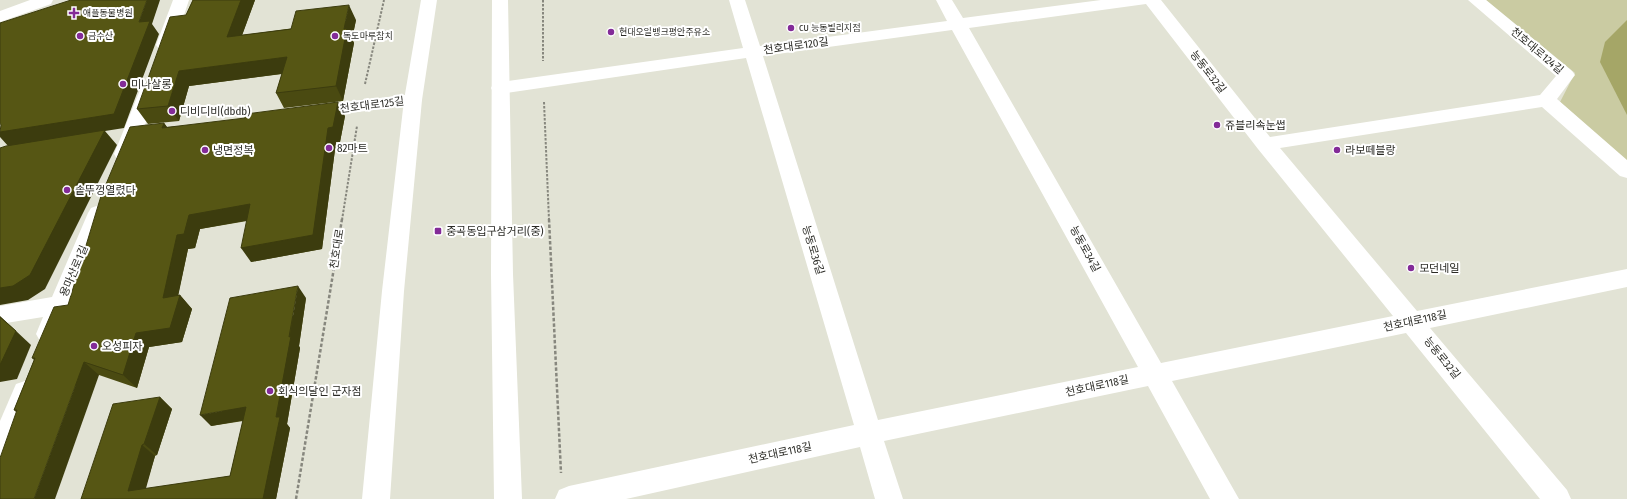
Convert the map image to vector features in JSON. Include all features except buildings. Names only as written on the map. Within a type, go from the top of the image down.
[{"type":"street","points":[[0,17],[45,0]]},
{"type":"street","points":[[118,169],[141,133],[181,0]]},
{"type":"street","points":[[376,499],[393,291],[413,100],[429,0]]},
{"type":"street","points":[[500,0],[502,274],[508,499]]},
{"type":"street","name":"능동로36길","points":[[738,0],[889,499]]},
{"type":"street","name":"능동로34길","points":[[944,0],[1225,499]]},
{"type":"street","name":"천호대로120길","points":[[500,88],[1139,0]]},
{"type":"street","name":"능동로32길","points":[[1152,0],[1265,144],[1557,499]]},
{"type":"street","name":"천호대로124길","points":[[1476,0],[1566,75],[1546,100]]},
{"type":"street","name":"천호대로125길","points":[[297,114],[413,100]]},
{"type":"street","points":[[1265,144],[1546,100],[1627,171]]},
{"type":"street","points":[[111,137],[141,133]]},
{"type":"street","name":"용마산로1길","points":[[42,349],[106,198]]},
{"type":"street","name":"천호대로118길","points":[[569,499],[869,433],[1627,278]]},
{"type":"street","points":[[0,316],[60,305]]},
{"type":"street","points":[[0,452],[33,371]]},
{"type":"path","name":"천호대로","points":[[296,499],[360,106],[384,0]]},
{"type":"path","points":[[543,0],[543,82],[562,476]]},
{"type":"green space","points":[[1486,0],[1627,0],[1627,162],[1560,102],[1575,73]]},
{"type":"green space","points":[[1627,20],[1627,115],[1600,62],[1605,42]]},
{"type":"place","name":"애플동물병원","points":[[74,13]]},
{"type":"place","name":"CU 능동빌리지점","points":[[791,28]]},
{"type":"place","name":"현대오일뱅크평안주유소","points":[[611,32]]},
{"type":"place","name":"금수산","points":[[80,36]]},
{"type":"place","name":"독도마루참치","points":[[335,36]]},
{"type":"place","name":"미나살롱","points":[[123,84]]},
{"type":"place","name":"디비디비(dbdb)","points":[[172,111]]},
{"type":"place","name":"쥬블리속눈썹","points":[[1217,125]]},
{"type":"place","name":"82마트","points":[[329,148]]},
{"type":"place","name":"냉면정복","points":[[205,150]]},
{"type":"place","name":"라보떼블랑","points":[[1337,150]]},
{"type":"place","name":"솥뚜껑열렸다","points":[[67,190]]},
{"type":"place","name":"중곡동입구삼거리(중)","points":[[438,231]]},
{"type":"place","name":"모던네일","points":[[1411,268]]},
{"type":"place","name":"오성피자","points":[[94,346]]},
{"type":"place","name":"회식의달인 군자점","points":[[270,391]]}]
